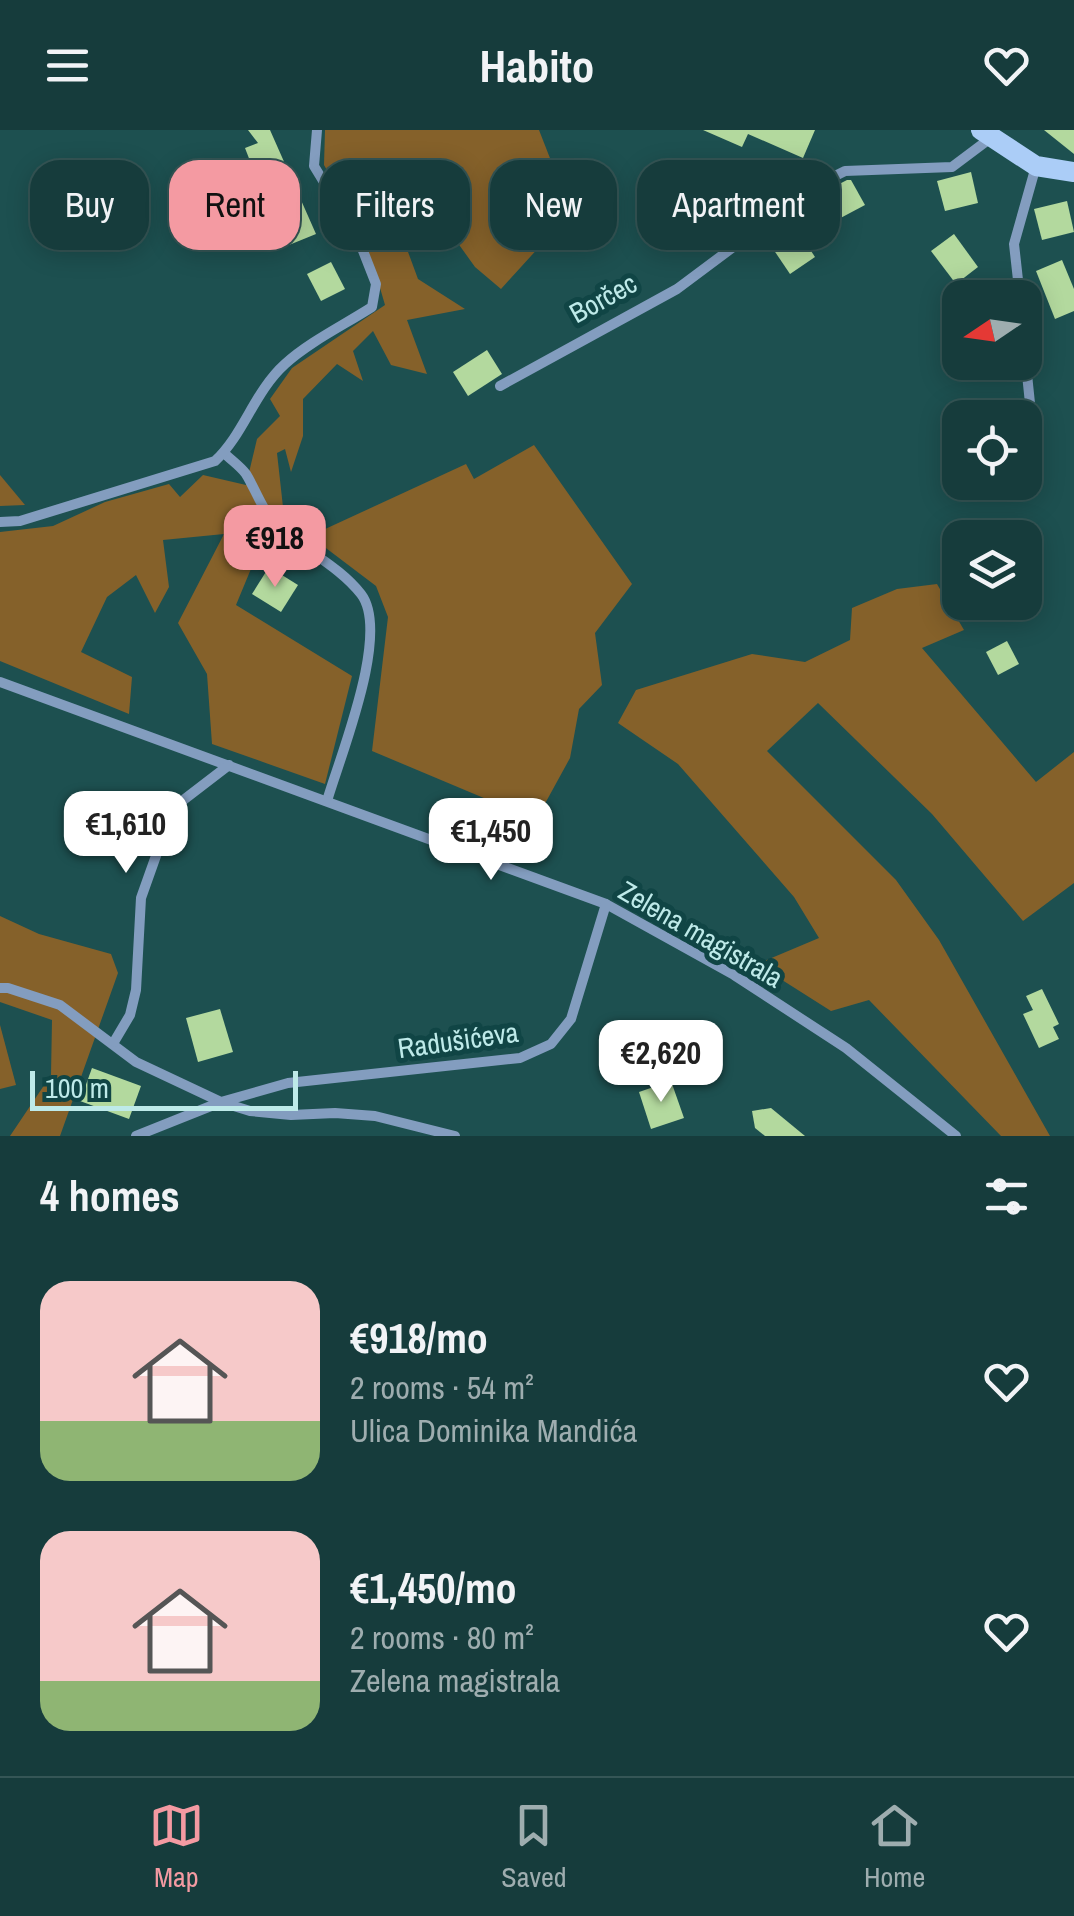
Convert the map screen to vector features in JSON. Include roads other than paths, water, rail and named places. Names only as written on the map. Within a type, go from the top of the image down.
[{"type":"street","points":[[0,522],[20,522],[215,461],[232,446],[258,396],[285,364],[372,307],[376,284],[358,238],[314,166],[317,130]]},
{"type":"street","name":"Borčec","points":[[500,386],[677,289],[815,186],[845,171],[952,167],[987,133],[1036,166],[1074,172]]},
{"type":"street","points":[[1018,280],[1014,244],[1036,166]]},
{"type":"street","points":[[224,453],[243,470],[274,523],[342,575],[362,596],[370,612],[371,637],[362,682],[327,801]]},
{"type":"street","name":"Zelena magistrala","points":[[0,682],[606,904],[734,975],[846,1048],[956,1136]]},
{"type":"street","points":[[114,1042],[130,1014],[136,990],[141,898],[173,808],[229,765]]},
{"type":"street","name":"Radušićeva","points":[[136,1136],[222,1102],[288,1083],[520,1058],[551,1044],[571,1019],[606,904]]},
{"type":"street","points":[[0,988],[60,1006],[114,1042],[136,1062],[222,1102],[291,1116],[375,1116],[456,1136]]}]
